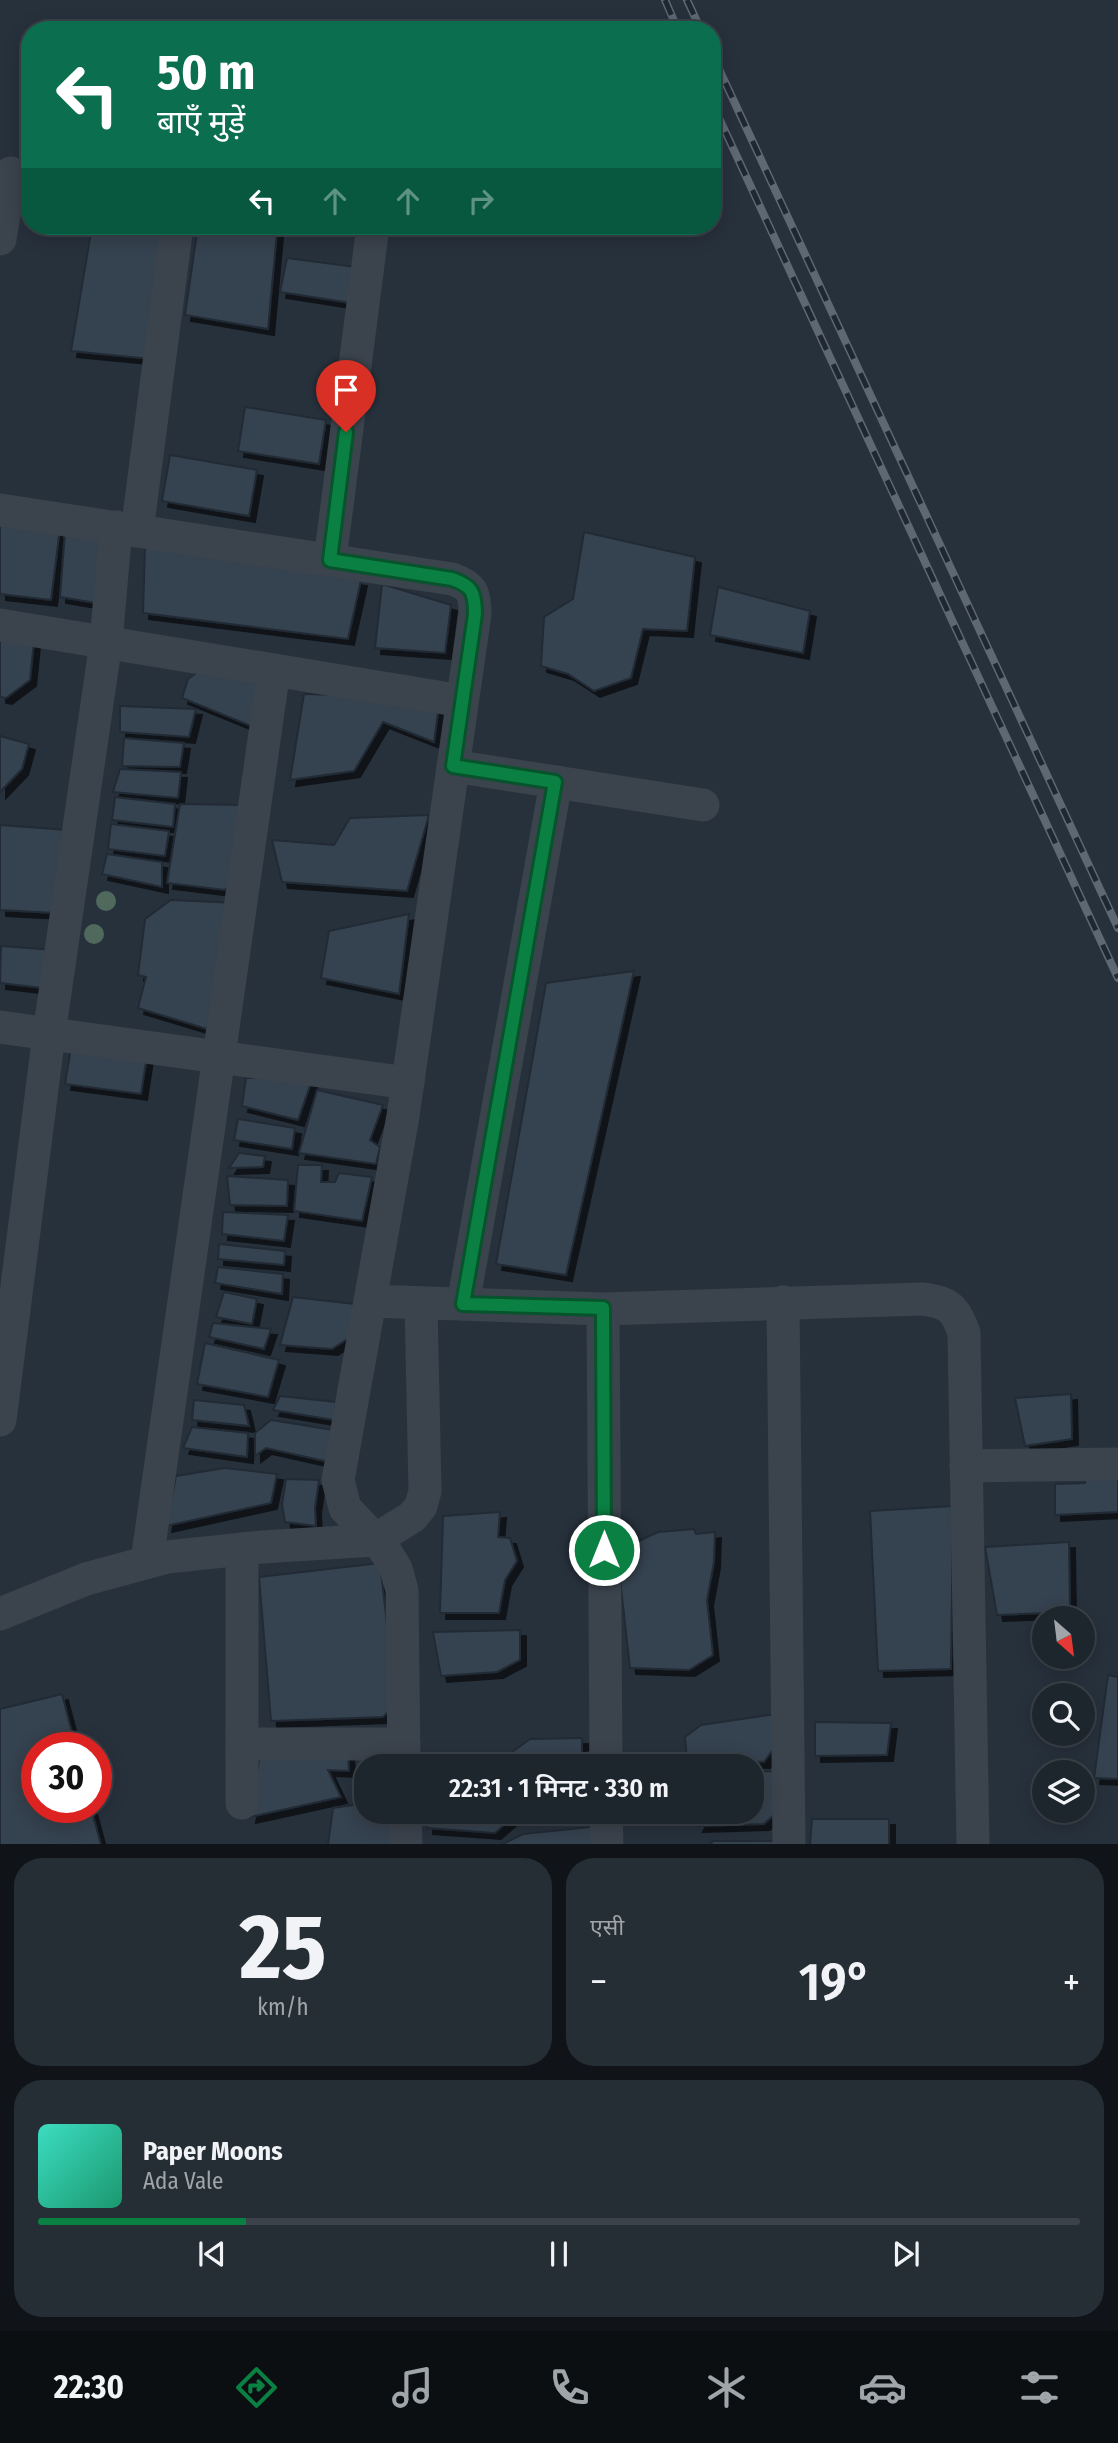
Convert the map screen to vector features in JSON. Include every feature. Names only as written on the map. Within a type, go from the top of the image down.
[{"type":"street","points":[[0,239],[11,173]]},
{"type":"street","points":[[0,1420],[49,1034],[106,642],[175,235]]},
{"type":"street","points":[[330,560],[372,235]]},
{"type":"street","points":[[0,510],[452,579],[467,584],[475,598],[475,614],[408,1083],[338,1480],[345,1508],[384,1549],[396,1569],[401,1590],[404,1754]]},
{"type":"street","points":[[0,625],[462,702]]},
{"type":"street","points":[[147,1562],[274,670]]},
{"type":"street","points":[[453,766],[703,805]]},
{"type":"street","points":[[463,1304],[555,782]]},
{"type":"street","points":[[0,1027],[408,1083]]},
{"type":"street","points":[[370,1301],[603,1308],[922,1299],[940,1301],[952,1308],[964,1333],[973,1844]]},
{"type":"street","points":[[783,1302],[789,1844]]},
{"type":"street","points":[[0,1614],[86,1579],[167,1557],[375,1540],[412,1517],[421,1506],[425,1491],[421,1303]]},
{"type":"street","points":[[603,1308],[606,1754]]},
{"type":"street","points":[[966,1466],[1118,1464]]},
{"type":"street","points":[[242,1549],[242,1803]]},
{"type":"street","points":[[242,1744],[389,1754]]},
{"type":"street","points":[[405,1824],[406,1844]]},
{"type":"street","points":[[606,1824],[607,1844]]},
{"type":"building","points":[[90,235],[172,235],[151,359],[71,351]]},
{"type":"building","points":[[197,235],[277,235],[268,329],[185,315]]},
{"type":"building","points":[[287,258],[356,267],[351,303],[280,292]]},
{"type":"building","points":[[245,407],[326,420],[319,464],[238,451]]},
{"type":"building","points":[[170,455],[257,470],[249,516],[162,501]]},
{"type":"building","points":[[0,520],[60,528],[51,600],[0,594]]},
{"type":"building","points":[[65,531],[109,537],[102,604],[60,597]]},
{"type":"building","points":[[584,532],[695,557],[687,631],[643,629],[631,678],[594,691],[568,674],[541,666],[544,617],[573,599]]},
{"type":"building","points":[[145,546],[361,580],[348,639],[143,613]]},
{"type":"building","points":[[382,584],[451,605],[445,653],[375,648]]},
{"type":"building","points":[[718,587],[810,611],[803,653],[710,635]]},
{"type":"building","points":[[0,636],[34,641],[30,680],[6,698],[0,697]]},
{"type":"building","points":[[207,665],[262,676],[251,726],[182,698],[188,679]]},
{"type":"building","points":[[304,694],[440,698],[434,742],[383,722],[354,771],[290,780]]},
{"type":"building","points":[[120,706],[196,709],[189,737],[120,732]]},
{"type":"building","points":[[0,736],[29,744],[22,769],[0,792]]},
{"type":"building","points":[[124,738],[184,743],[180,767],[122,766]]},
{"type":"building","points":[[120,769],[181,772],[178,798],[113,792]]},
{"type":"building","points":[[115,797],[175,804],[173,827],[112,820]]},
{"type":"building","points":[[180,804],[247,805],[241,874],[225,890],[167,883]]},
{"type":"building","points":[[429,815],[407,891],[282,882],[272,840],[334,845],[350,818]]},
{"type":"building","points":[[111,824],[169,831],[165,856],[108,849]]},
{"type":"building","points":[[0,825],[68,830],[55,913],[0,910]]},
{"type":"building","points":[[107,854],[162,862],[162,887],[102,874]]},
{"type":"building","points":[[171,900],[237,903],[207,1029],[138,1008],[146,977],[138,975],[145,919]]},
{"type":"building","points":[[409,914],[399,994],[321,978],[329,931]]},
{"type":"building","points":[[1,946],[55,950],[51,989],[0,983]]},
{"type":"building","points":[[634,971],[566,1275],[496,1264],[546,983]]},
{"type":"building","points":[[71,1048],[147,1056],[141,1094],[65,1084]]},
{"type":"building","points":[[313,1077],[298,1120],[242,1106],[246,1078]]},
{"type":"building","points":[[317,1090],[383,1105],[370,1140],[380,1147],[376,1164],[299,1153]]},
{"type":"building","points":[[238,1119],[295,1128],[292,1149],[234,1140]]},
{"type":"building","points":[[239,1153],[265,1156],[263,1167],[229,1168]]},
{"type":"building","points":[[298,1165],[322,1165],[321,1182],[335,1182],[339,1173],[372,1177],[362,1221],[294,1211]]},
{"type":"building","points":[[227,1176],[288,1180],[287,1206],[230,1205]]},
{"type":"building","points":[[223,1212],[288,1215],[284,1241],[222,1234]]},
{"type":"building","points":[[219,1244],[285,1251],[284,1265],[218,1259]]},
{"type":"building","points":[[218,1267],[283,1274],[282,1294],[215,1283]]},
{"type":"building","points":[[224,1292],[257,1299],[252,1324],[216,1317]]},
{"type":"building","points":[[293,1297],[355,1304],[352,1336],[332,1349],[280,1345]]},
{"type":"building","points":[[213,1323],[271,1329],[264,1349],[209,1337]]},
{"type":"building","points":[[205,1343],[279,1360],[268,1397],[197,1384]]},
{"type":"building","points":[[1071,1394],[1072,1439],[1025,1446],[1015,1398]]},
{"type":"building","points":[[280,1396],[336,1402],[334,1420],[273,1410]]},
{"type":"building","points":[[194,1400],[244,1405],[249,1426],[192,1420]]},
{"type":"building","points":[[271,1420],[339,1431],[329,1462],[266,1448],[255,1456],[255,1433]]},
{"type":"building","points":[[192,1427],[248,1433],[247,1457],[183,1448]]},
{"type":"building","points":[[225,1468],[277,1474],[271,1503],[166,1526],[176,1476]]},
{"type":"building","points":[[1085,1470],[1118,1470],[1118,1512],[1055,1515],[1055,1484],[1085,1483]]},
{"type":"building","points":[[286,1479],[319,1480],[315,1508],[316,1526],[285,1522],[282,1504]]},
{"type":"building","points":[[953,1506],[951,1669],[878,1671],[870,1511]]},
{"type":"building","points":[[500,1512],[498,1537],[510,1538],[517,1561],[505,1580],[499,1613],[440,1613],[443,1516]]},
{"type":"building","points":[[694,1529],[696,1534],[715,1532],[714,1562],[707,1600],[713,1655],[689,1670],[630,1668],[620,1579],[628,1546],[658,1532]]},
{"type":"building","points":[[1069,1542],[1070,1606],[1032,1606],[1032,1614],[997,1615],[985,1547]]},
{"type":"building","points":[[380,1563],[396,1704],[383,1717],[271,1721],[259,1577]]},
{"type":"building","points":[[520,1630],[520,1660],[497,1672],[441,1676],[433,1632]]},
{"type":"building","points":[[1108,1675],[1118,1677],[1118,1779],[1095,1778]]},
{"type":"building","points":[[62,1694],[72,1732],[21,1732],[21,1823],[95,1823],[101,1844],[0,1844],[0,1709]]},
{"type":"building","points":[[776,1714],[779,1741],[764,1762],[764,1754],[687,1754],[685,1737],[701,1725]]},
{"type":"building","points":[[815,1722],[891,1723],[887,1755],[815,1756]]},
{"type":"building","points":[[582,1738],[582,1754],[512,1754],[530,1739]]},
{"type":"building","points":[[598,1750],[598,1754],[582,1754]]},
{"type":"building","points":[[348,1751],[349,1771],[328,1770],[341,1797],[250,1817],[260,1754]]},
{"type":"building","points":[[780,1771],[781,1808],[764,1824],[764,1772]]},
{"type":"building","points":[[354,1805],[354,1824],[390,1824],[392,1844],[328,1844],[333,1808]]},
{"type":"building","points":[[812,1819],[889,1819],[889,1844],[810,1844]]},
{"type":"building","points":[[427,1824],[505,1824],[495,1833],[427,1828]]},
{"type":"building","points":[[698,1824],[764,1824],[697,1826]]},
{"type":"building","points":[[600,1826],[602,1844],[503,1844],[523,1834]]},
{"type":"building","points":[[713,1841],[781,1841],[781,1844],[711,1844]]},
{"type":"railway","points":[[665,0],[674,21]]},
{"type":"railway","points":[[687,0],[697,21]]},
{"type":"railway","points":[[721,73],[1118,928]]},
{"type":"railway","points":[[721,122],[1118,978]]},
{"type":"route","points":[[346,432],[330,560],[452,579],[467,584],[475,598],[453,766],[555,782],[463,1304],[603,1308],[604,1550]]}]
